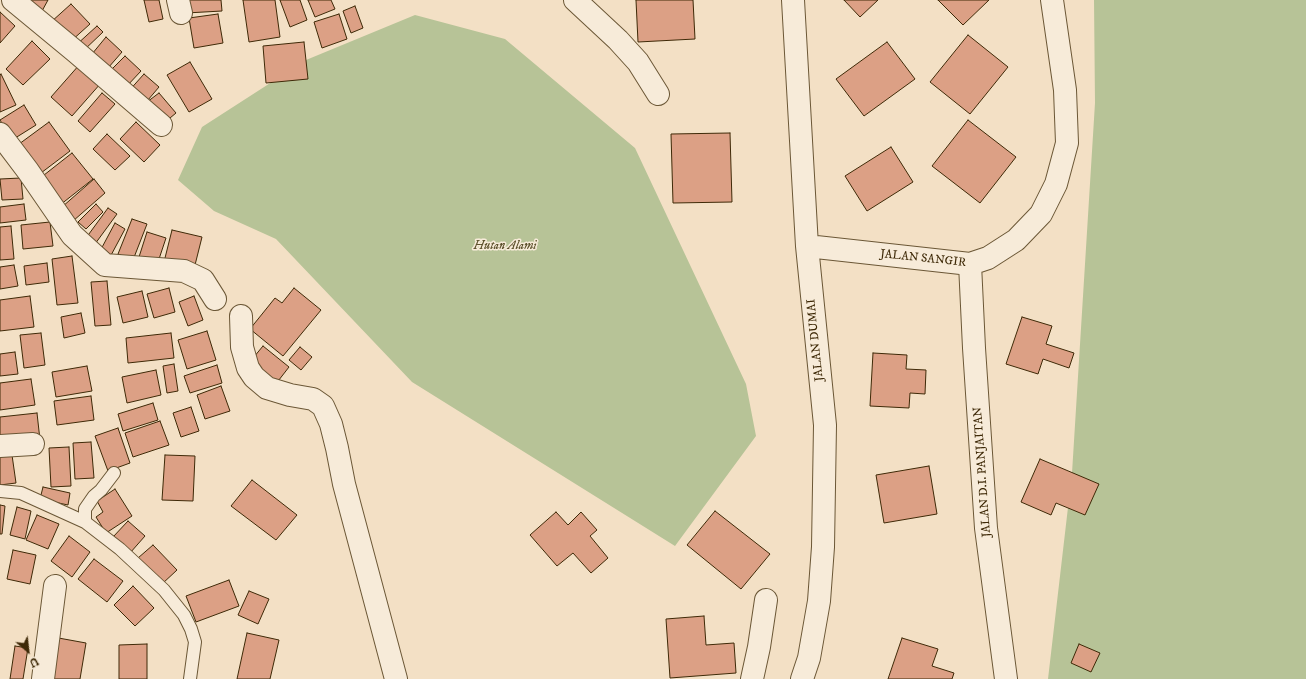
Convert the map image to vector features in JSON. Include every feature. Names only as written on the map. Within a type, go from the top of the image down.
[{"type":"street","points":[[13,0],[82,57],[160,125]]},
{"type":"street","points":[[575,0],[618,40],[638,62],[658,94]]},
{"type":"street","name":"JALAN DUMAI","points":[[793,0],[807,246],[825,425],[823,547],[819,601],[809,658],[802,679]]},
{"type":"street","name":"JALAN SANGIR","points":[[807,246],[970,264],[988,258],[1016,240],[1041,214],[1056,184],[1067,143],[1065,90],[1052,0]]},
{"type":"street","points":[[0,134],[28,171],[72,235],[105,265],[184,271],[203,280],[215,300]]},
{"type":"street","name":"JALAN D.I. PANJAITAN","points":[[970,264],[986,528],[1006,679]]},
{"type":"street","points":[[241,316],[242,347],[248,368],[254,377],[267,388],[290,395],[313,399],[323,406],[331,424],[344,484],[396,679]]},
{"type":"street","points":[[0,446],[33,444]]},
{"type":"street","points":[[43,679],[55,586]]},
{"type":"street","points":[[752,679],[759,647],[766,600]]},
{"type":"lane","points":[[85,522],[85,510],[94,496],[101,490],[114,473]]},
{"type":"lane","points":[[0,491],[21,493],[85,522],[120,549],[164,590],[184,615],[195,642],[190,679]]},
{"type":"green space","points":[[1094,0],[1306,0],[1306,679],[1048,679],[1072,473],[1095,103]]},
{"type":"green space","name":"Hutan Alami","points":[[415,15],[505,39],[635,148],[746,384],[756,436],[675,546],[412,382],[276,239],[214,211],[178,180],[202,127],[306,60]]},
{"type":"building","points":[[20,0],[48,0],[42,11]]},
{"type":"building","points":[[144,0],[159,0],[163,19],[149,22]]},
{"type":"building","points":[[185,0],[221,0],[222,11],[186,13]]},
{"type":"building","points":[[243,0],[275,0],[280,37],[249,42]]},
{"type":"building","points":[[280,0],[300,0],[307,20],[290,27]]},
{"type":"building","points":[[308,0],[331,0],[335,9],[315,17]]},
{"type":"building","points":[[636,0],[693,0],[695,39],[638,42]]},
{"type":"building","points":[[844,0],[878,0],[860,17]]},
{"type":"building","points":[[938,0],[989,0],[963,25]]},
{"type":"building","points":[[71,4],[90,24],[70,42],[51,22]]},
{"type":"building","points":[[355,6],[363,28],[351,33],[343,11]]},
{"type":"building","points":[[0,12],[15,26],[0,43]]},
{"type":"building","points":[[218,14],[223,43],[194,48],[189,18]]},
{"type":"building","points":[[339,14],[347,39],[322,48],[314,22]]},
{"type":"building","points":[[97,26],[103,32],[82,52],[75,46]]},
{"type":"building","points":[[968,35],[1008,67],[970,114],[930,82]]},
{"type":"building","points":[[106,37],[122,52],[108,68],[92,54]]},
{"type":"building","points":[[32,41],[50,59],[23,85],[6,69]]},
{"type":"building","points":[[304,42],[308,79],[266,83],[263,46]]},
{"type":"building","points":[[887,42],[915,79],[864,116],[836,79]]},
{"type":"building","points":[[125,56],[141,71],[126,87],[110,71]]},
{"type":"building","points":[[190,62],[212,99],[189,112],[167,75]]},
{"type":"building","points":[[80,64],[101,83],[72,116],[51,97]]},
{"type":"building","points":[[1,74],[16,105],[0,112],[0,75]]},
{"type":"building","points":[[144,74],[159,87],[142,107],[127,93]]},
{"type":"building","points":[[102,93],[115,104],[90,132],[78,121]]},
{"type":"building","points":[[159,93],[176,113],[164,123],[147,102]]},
{"type":"building","points":[[24,105],[36,125],[12,140],[0,120]]},
{"type":"building","points":[[968,120],[1016,157],[980,203],[932,166]]},
{"type":"building","points":[[49,122],[70,151],[37,176],[15,147]]},
{"type":"building","points":[[136,122],[160,145],[144,162],[120,139]]},
{"type":"building","points":[[730,133],[732,202],[673,203],[671,134]]},
{"type":"building","points":[[107,134],[130,156],[115,170],[93,149]]},
{"type":"building","points":[[891,147],[913,182],[867,211],[845,176]]},
{"type":"building","points":[[72,153],[93,179],[60,205],[39,179]]},
{"type":"building","points":[[21,178],[23,199],[2,200],[0,179]]},
{"type":"building","points":[[94,179],[105,193],[73,221],[62,207]]},
{"type":"building","points":[[24,204],[26,220],[0,223],[0,207]]},
{"type":"building","points":[[96,204],[103,212],[86,229],[78,222]]},
{"type":"building","points":[[108,208],[117,214],[95,244],[86,238]]},
{"type":"building","points":[[132,219],[147,224],[133,260],[118,254]]},
{"type":"building","points":[[50,222],[53,246],[23,249],[21,225]]},
{"type":"building","points":[[115,223],[125,229],[109,259],[99,253]]},
{"type":"building","points":[[11,226],[14,259],[0,260],[0,227]]},
{"type":"building","points":[[172,230],[202,237],[194,269],[164,262]]},
{"type":"building","points":[[147,232],[166,238],[158,262],[139,257]]},
{"type":"building","points":[[72,256],[78,303],[57,305],[52,259]]},
{"type":"building","points":[[47,263],[49,282],[26,285],[24,266]]},
{"type":"building","points":[[14,265],[18,286],[0,289],[0,267]]},
{"type":"building","points":[[107,281],[111,325],[95,326],[91,282]]},
{"type":"building","points":[[169,288],[175,312],[154,318],[147,294]]},
{"type":"building","points":[[294,288],[321,310],[283,356],[250,329],[275,298],[282,303]]},
{"type":"building","points":[[142,291],[148,317],[123,323],[117,297]]},
{"type":"building","points":[[30,296],[34,327],[0,331],[0,300]]},
{"type":"building","points":[[194,296],[203,320],[188,326],[179,302]]},
{"type":"building","points":[[81,313],[85,333],[64,338],[61,317]]},
{"type":"building","points":[[1022,317],[1052,326],[1046,344],[1074,353],[1069,368],[1043,359],[1038,374],[1006,364]]},
{"type":"building","points":[[207,331],[216,360],[187,369],[178,340]]},
{"type":"building","points":[[41,333],[45,365],[24,368],[20,335]]},
{"type":"building","points":[[171,333],[174,358],[128,363],[126,338]]},
{"type":"building","points":[[263,346],[289,367],[275,385],[249,363]]},
{"type":"building","points":[[300,347],[312,357],[301,370],[289,360]]},
{"type":"building","points":[[15,352],[18,374],[0,376],[0,354]]},
{"type":"building","points":[[873,353],[907,355],[906,369],[926,370],[925,394],[910,393],[909,408],[870,406]]},
{"type":"building","points":[[174,364],[178,391],[167,393],[163,366]]},
{"type":"building","points":[[217,365],[222,383],[190,393],[184,376]]},
{"type":"building","points":[[87,366],[92,391],[56,397],[52,372]]},
{"type":"building","points":[[156,370],[161,395],[127,403],[122,377]]},
{"type":"building","points":[[31,379],[35,405],[0,410],[0,383]]},
{"type":"building","points":[[221,386],[230,411],[205,419],[197,395]]},
{"type":"building","points":[[91,396],[94,420],[57,425],[54,401]]},
{"type":"building","points":[[153,403],[158,420],[123,431],[118,414]]},
{"type":"building","points":[[191,407],[199,431],[181,437],[173,413]]},
{"type":"building","points":[[37,413],[40,440],[0,444],[0,417]]},
{"type":"building","points":[[160,421],[169,445],[133,457],[125,433]]},
{"type":"building","points":[[118,428],[130,463],[108,471],[95,436]]},
{"type":"building","points":[[91,442],[94,478],[75,479],[73,443]]},
{"type":"building","points":[[69,447],[71,486],[51,487],[49,448]]},
{"type":"building","points":[[12,455],[16,483],[0,485],[0,457]]},
{"type":"building","points":[[165,455],[195,456],[193,501],[162,500]]},
{"type":"building","points":[[1040,459],[1099,484],[1085,515],[1056,503],[1051,515],[1021,502]]},
{"type":"building","points":[[929,466],[937,514],[884,523],[876,475]]},
{"type":"building","points":[[252,480],[297,515],[276,540],[231,506]]},
{"type":"building","points":[[43,487],[70,493],[68,505],[40,499]]},
{"type":"building","points":[[115,489],[132,516],[106,533],[96,517],[103,512],[97,501]]},
{"type":"building","points":[[0,505],[5,506],[2,534],[0,534]]},
{"type":"building","points":[[17,507],[31,511],[25,539],[10,535]]},
{"type":"building","points":[[715,511],[770,554],[741,589],[687,545]]},
{"type":"building","points":[[556,512],[568,525],[581,512],[597,530],[590,536],[608,558],[591,573],[573,553],[557,566],[530,535]]},
{"type":"building","points":[[37,515],[59,524],[48,549],[26,540]]},
{"type":"building","points":[[128,521],[145,536],[130,553],[113,537]]},
{"type":"building","points":[[69,536],[90,552],[72,577],[51,561]]},
{"type":"building","points":[[153,545],[177,570],[162,584],[138,558]]},
{"type":"building","points":[[13,550],[36,555],[30,584],[7,579]]},
{"type":"building","points":[[94,559],[123,581],[107,602],[78,579]]},
{"type":"building","points":[[229,580],[239,606],[196,622],[186,596]]},
{"type":"building","points":[[133,586],[154,608],[135,626],[114,605]]},
{"type":"building","points":[[249,591],[269,599],[258,624],[238,615]]},
{"type":"building","points":[[704,616],[706,645],[734,643],[736,673],[670,678],[666,619]]},
{"type":"building","points":[[247,633],[279,640],[270,679],[237,679]]},
{"type":"building","points":[[53,637],[86,643],[80,679],[45,679]]},
{"type":"building","points":[[902,638],[938,649],[932,666],[954,673],[952,679],[888,679]]},
{"type":"building","points":[[147,644],[147,679],[119,679],[119,645]]},
{"type":"building","points":[[1079,644],[1100,653],[1091,672],[1071,663]]},
{"type":"building","points":[[15,646],[28,648],[23,679],[10,679]]}]
